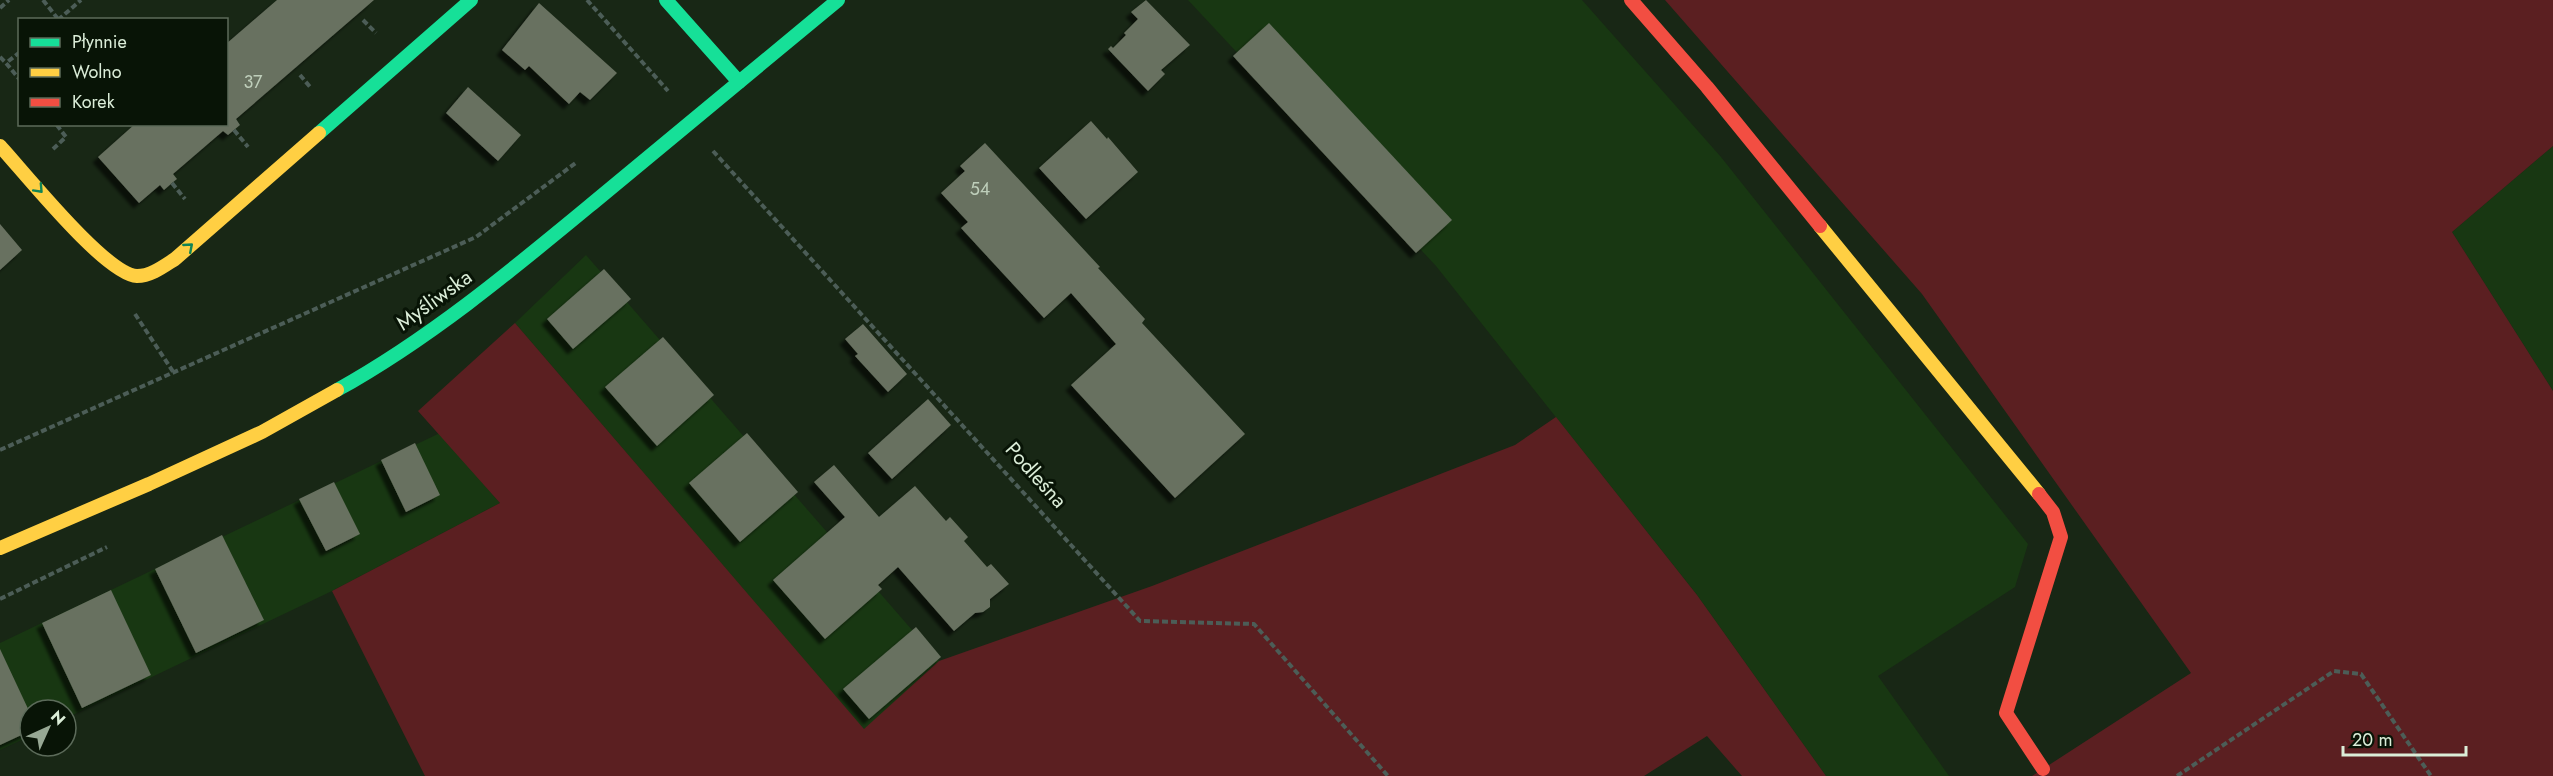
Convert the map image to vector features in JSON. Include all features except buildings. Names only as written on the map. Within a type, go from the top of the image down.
[{"type":"street","points":[[0,146],[100,255],[119,271],[139,277],[157,271],[175,259],[471,0]]},
{"type":"street","points":[[666,0],[739,82]]},
{"type":"street","name":"Myśliwska","points":[[0,548],[149,484],[261,432],[368,373],[453,314],[505,274],[838,0]]},
{"type":"street","points":[[1631,0],[1707,87],[2053,512],[2061,537],[2006,713],[2043,769]]},
{"type":"path","points":[[0,8],[9,0]]},
{"type":"path","points":[[43,0],[57,18]]},
{"type":"path","points":[[59,18],[81,0]]},
{"type":"path","points":[[587,0],[670,93],[661,100]]},
{"type":"path","points":[[363,20],[380,38]]},
{"type":"path","points":[[6,63],[18,54]]},
{"type":"path","points":[[0,57],[18,78]]},
{"type":"path","points":[[300,75],[317,94]]},
{"type":"path","name":"Podleśna","points":[[688,124],[1140,621],[1254,624],[1388,776]]},
{"type":"path","points":[[234,130],[253,152]]},
{"type":"path","points":[[0,450],[476,237],[578,162]]},
{"type":"path","points":[[172,183],[191,206]]},
{"type":"path","points":[[139,277],[135,314],[174,373]]},
{"type":"path","points":[[2177,776],[2334,671],[2361,674],[2431,776]]},
{"type":"shaded area","points":[[1188,0],[1582,0],[1721,157],[2028,544],[2015,587],[1878,676],[1949,776],[1826,776],[1697,595],[1436,266]]},
{"type":"shaded area","points":[[1665,0],[2553,0],[2553,146],[2452,232],[2553,391],[2553,776],[2032,776],[2191,673],[1922,294]]},
{"type":"shaded area","points":[[2553,146],[2553,391],[2452,232]]},
{"type":"shaded area","points":[[586,255],[939,661],[864,730],[515,323]]},
{"type":"shaded area","points":[[515,323],[864,729],[939,661],[1152,586],[1515,445],[1556,417],[1697,595],[1826,776],[1742,776],[1707,736],[1644,776],[425,776],[332,591],[500,503],[418,411]]},
{"type":"shaded area","points":[[440,433],[500,503],[332,591],[78,712],[78,698],[18,698],[18,742],[0,750],[0,643]]},
{"type":"traffic: fast","points":[[319,133],[471,0]]},
{"type":"traffic: fast","points":[[666,0],[739,82]]},
{"type":"traffic: fast","points":[[337,390],[404,349],[501,278],[838,0]]},
{"type":"traffic: slow","points":[[0,146],[86,241],[123,271],[142,276],[175,259],[319,133]]},
{"type":"traffic: slow","points":[[1820,226],[2039,494]]},
{"type":"traffic: slow","points":[[0,548],[149,484],[262,432],[337,390]]},
{"type":"traffic: jam","points":[[1631,0],[1707,87],[1820,226]]},
{"type":"traffic: jam","points":[[2039,494],[2053,512],[2061,537],[2006,713],[2043,769]]}]
